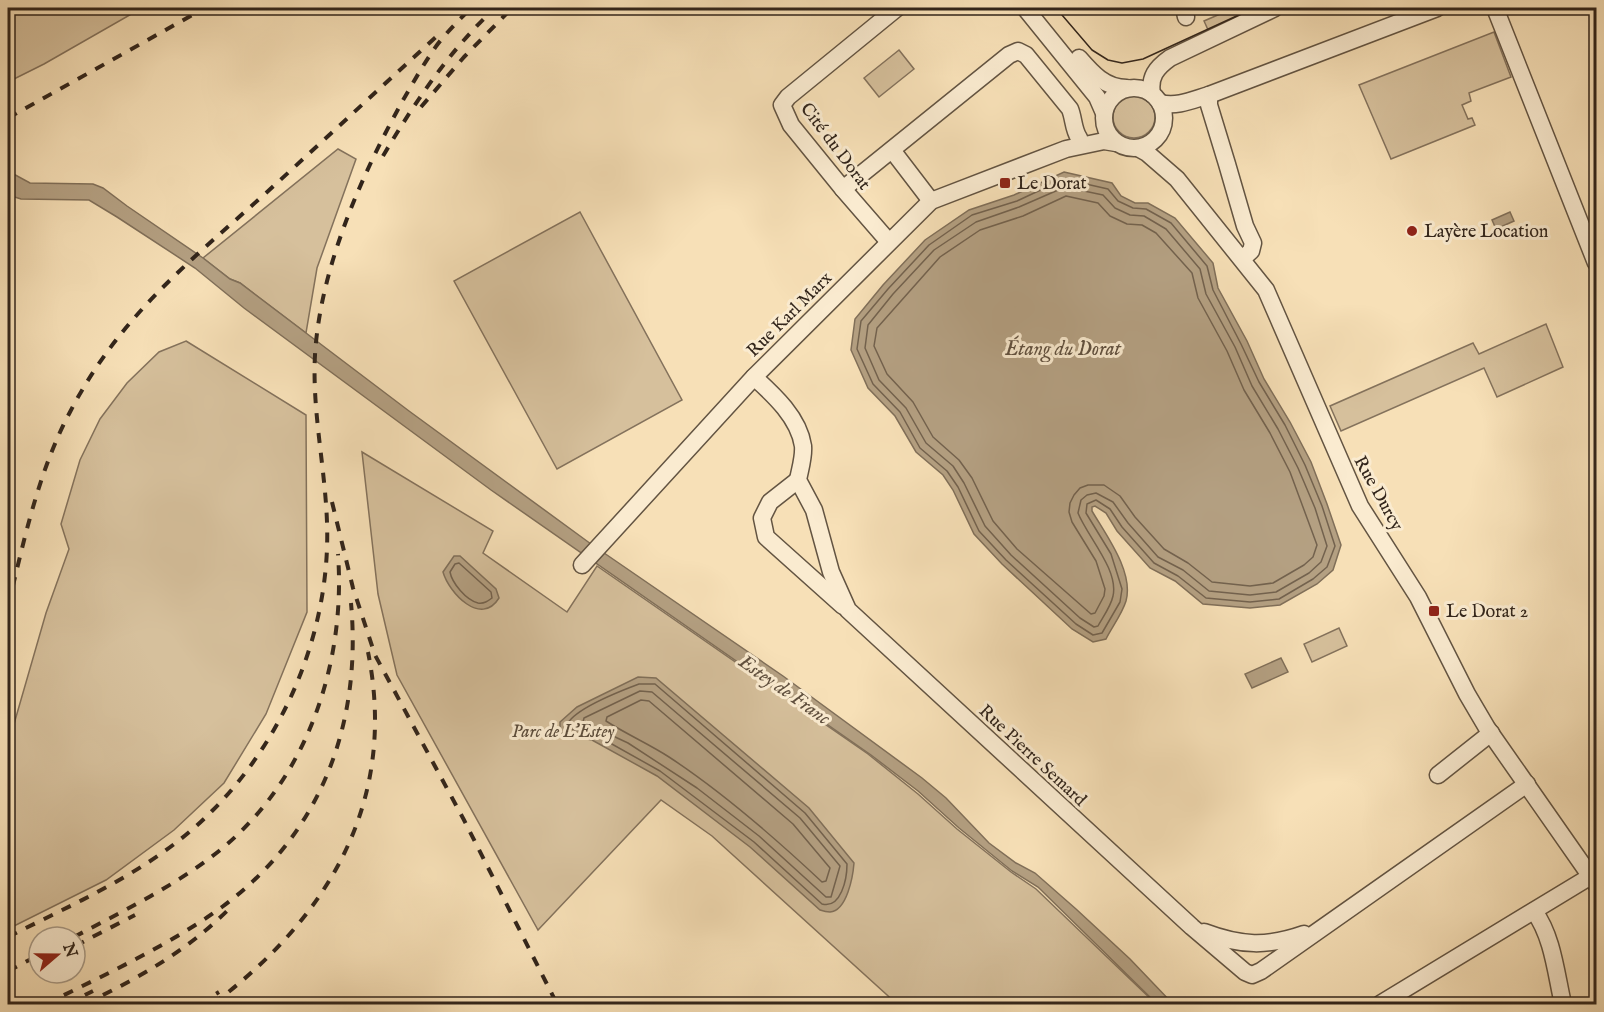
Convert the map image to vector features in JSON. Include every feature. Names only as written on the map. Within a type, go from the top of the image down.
[{"type":"street","name":"Cité du Dorat","points":[[889,242],[791,125],[783,105],[788,97],[897,8]]},
{"type":"street","points":[[1025,8],[1097,96],[1107,131],[1116,142],[1123,146],[1138,148],[1147,146],[1160,134],[1164,120],[1150,83],[1157,68],[1170,58],[1201,42],[1275,8]]},
{"type":"street","points":[[1037,8],[1092,73],[1108,85],[1116,88],[1140,88],[1169,105],[1209,95],[1437,8]]},
{"type":"street","points":[[1495,8],[1596,263]]},
{"type":"street","points":[[843,189],[1009,55],[1018,51],[1026,55],[1070,109],[1074,129],[1079,138]]},
{"type":"street","points":[[1104,115],[1112,97],[1126,88]]},
{"type":"street","points":[[1209,95],[1209,105],[1245,225],[1253,243],[1251,251],[1242,259]]},
{"type":"street","name":"Rue Karl Marx","points":[[1066,149],[1096,126],[1104,115]]},
{"type":"street","points":[[1160,134],[1177,179]]},
{"type":"street","name":"Rue Karl Marx","points":[[586,562],[754,377],[931,201],[1066,149],[1104,141],[1116,142]]},
{"type":"street","points":[[1138,148],[1177,179]]},
{"type":"street","points":[[892,150],[931,201]]},
{"type":"street","name":"Rue Durcy","points":[[1177,179],[1242,259],[1273,303],[1360,506],[1418,597],[1467,694],[1491,733],[1595,878]]},
{"type":"street","points":[[754,377],[775,395],[800,436],[803,457],[798,480]]},
{"type":"street","name":"Rue Pierre Semard","points":[[848,610],[831,572],[814,510],[798,480],[770,502],[762,518],[766,537],[1192,927],[1245,972],[1252,975],[1262,971],[1527,784]]},
{"type":"street","points":[[1438,774],[1491,733]]},
{"type":"street","points":[[1380,1005],[1534,911],[1595,878]]},
{"type":"street","points":[[1534,911],[1541,920],[1552,955],[1563,1005]]},
{"type":"street","name":"Rue Pierre Semard","points":[[1192,927],[1230,942],[1254,943],[1272,943],[1319,929]]},
{"type":"green space","points":[[8,8],[142,8],[8,82]]},
{"type":"green space","points":[[1234,8],[1240,17],[1209,32],[1204,21]]},
{"type":"green space","points":[[1494,32],[1511,77],[1469,93],[1471,101],[1462,105],[1468,119],[1472,118],[1475,125],[1391,159],[1359,85]]},
{"type":"green space","points":[[899,50],[914,69],[879,97],[864,78]]},
{"type":"green space","points":[[1134,96],[1149,102],[1155,117],[1149,132],[1134,138],[1119,132],[1113,117],[1119,102]]},
{"type":"green space","points":[[338,149],[356,159],[317,268],[306,333],[203,258]]},
{"type":"green space","points":[[580,212],[682,400],[557,469],[454,281]]},
{"type":"green space","points":[[1546,324],[1563,367],[1497,397],[1484,368],[1341,431],[1330,406],[1473,343],[1479,354]]},
{"type":"green space","points":[[186,341],[306,415],[307,612],[266,714],[224,783],[174,830],[106,880],[8,929],[8,738],[46,613],[69,549],[61,524],[80,460],[100,419],[127,383],[159,352]]},
{"type":"green space","name":"Parc de L'Estey","points":[[362,452],[493,531],[483,553],[567,612],[597,566],[868,754],[957,829],[1036,889],[1156,1004],[897,1004],[712,836],[661,800],[538,930],[397,675],[378,594]]},
{"type":"green space","points":[[1339,628],[1347,646],[1312,662],[1304,644]]},
{"type":"water","name":"Estey de Franc","points":[[8,171],[30,183],[93,184],[103,188],[230,279],[240,283],[409,411],[591,544],[783,676],[922,778],[946,798],[989,843],[1016,863],[1035,873],[1076,909],[1130,959],[1173,1004],[1157,1004],[1038,887],[1012,871],[918,791],[871,755],[491,490],[244,308],[195,268],[89,200],[21,199],[8,195]]},
{"type":"water","name":"Étang du Dorat","points":[[1064,172],[1112,183],[1121,196],[1135,203],[1148,203],[1175,218],[1213,263],[1218,288],[1247,341],[1264,379],[1311,462],[1341,545],[1333,570],[1317,584],[1280,605],[1250,608],[1203,604],[1175,581],[1150,568],[1117,531],[1106,513],[1095,506],[1092,507],[1092,511],[1117,554],[1126,578],[1127,590],[1124,606],[1106,639],[1093,642],[1072,629],[1002,564],[974,534],[953,490],[943,475],[916,452],[895,416],[868,388],[851,350],[855,319],[883,285],[925,240],[969,210],[1014,195]]},
{"type":"water","points":[[1510,212],[1514,221],[1496,229],[1492,220]]},
{"type":"water","points":[[454,556],[460,556],[496,589],[499,598],[492,606],[484,609],[475,608],[467,604],[452,589],[443,572]]},
{"type":"water","points":[[1281,658],[1288,672],[1252,688],[1245,674]]},
{"type":"water","points":[[638,677],[656,678],[809,808],[854,863],[848,892],[841,906],[830,912],[820,910],[750,847],[657,776],[592,740],[562,734],[560,722],[577,707]]},
{"type":"tram line","points":[[1056,8],[1092,50],[1108,60],[1122,63],[1143,59],[1254,8]]},
{"type":"railway","points":[[8,118],[205,8]]},
{"type":"railway","points":[[8,937],[89,897],[141,867],[190,832],[238,782],[262,750],[282,715],[299,678],[312,641],[321,601],[326,562],[326,501],[315,376],[318,322],[325,290],[345,224],[387,131],[432,52],[471,8]]},
{"type":"railway","points":[[383,156],[448,59],[495,8]]},
{"type":"railway","points":[[421,107],[464,57],[512,8]]},
{"type":"railway","points":[[8,606],[26,532],[49,458],[70,412],[110,347],[133,319],[183,268],[437,36]]},
{"type":"railway","points":[[332,502],[353,588],[375,655],[464,820],[557,1004]]},
{"type":"railway","points":[[87,930],[185,876],[202,864],[250,822],[276,790],[297,755],[314,717],[327,678],[335,637],[339,595],[338,554]]},
{"type":"railway","points":[[46,1004],[136,959],[201,921],[222,907],[256,878],[285,846],[309,811],[328,773],[341,733],[349,691],[353,648],[351,603]]},
{"type":"railway","points":[[213,1004],[254,970],[290,933],[321,894],[345,851],[363,806],[373,758],[375,706],[368,652]]},
{"type":"railway","points":[[85,1004],[178,952],[228,910]]},
{"type":"railway","points":[[87,940],[135,915]]},
{"type":"railway","points":[[8,971],[27,961]]},
{"type":"railway","points":[[67,1004],[93,991]]},
{"type":"railway","points":[[199,1004],[219,992]]},
{"type":"place","name":"Le Dorat","points":[[1005,183]]},
{"type":"place","name":"Layère Location","points":[[1412,231]]},
{"type":"place","name":"Le Dorat 2","points":[[1434,611]]}]
